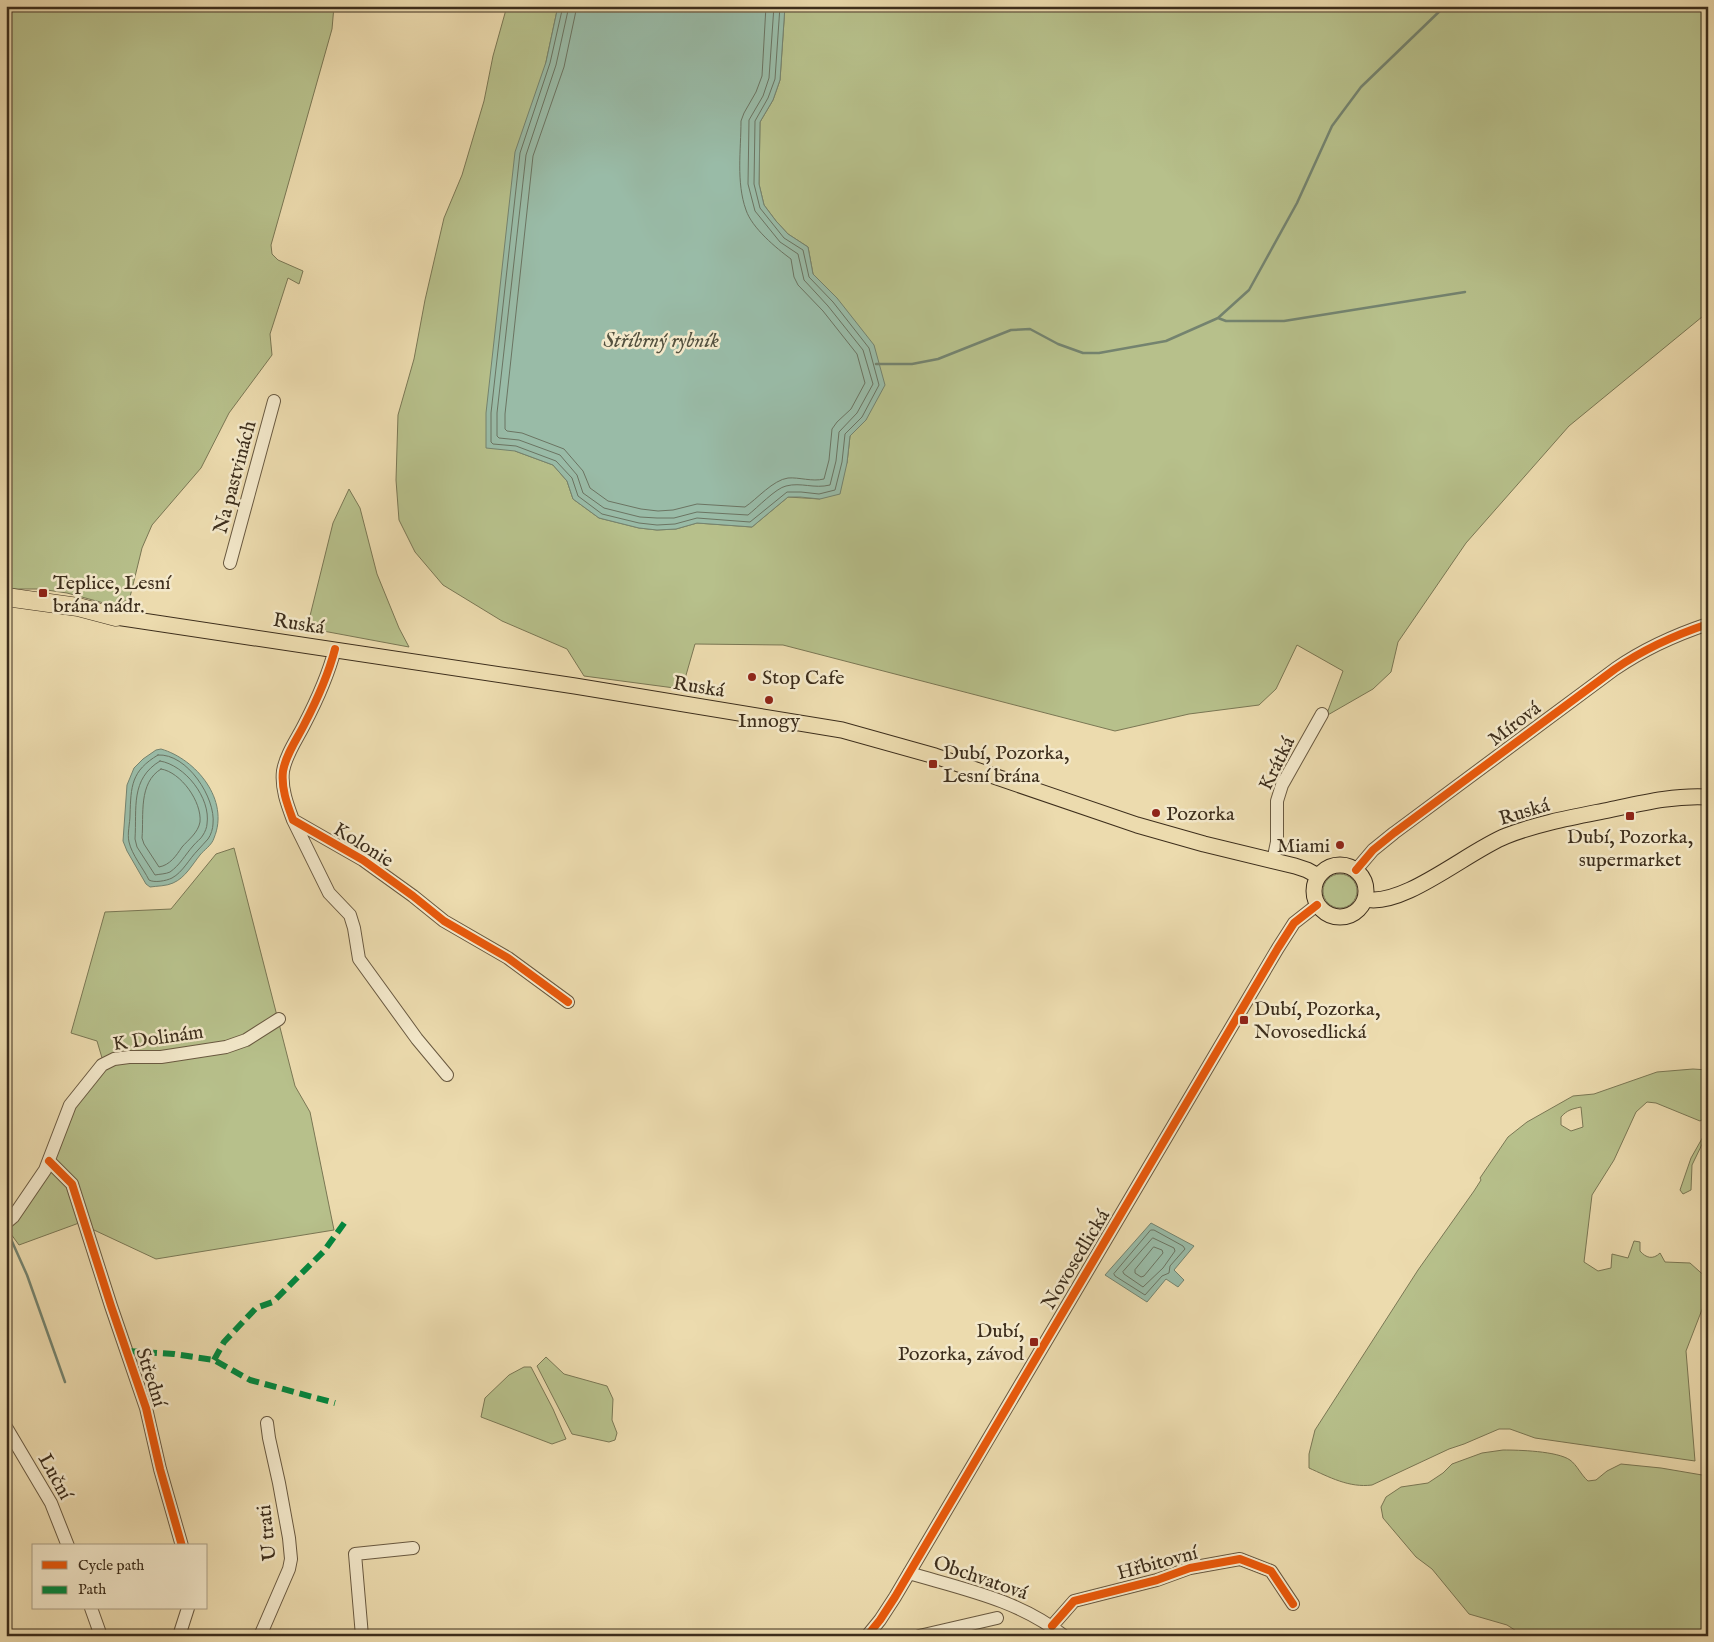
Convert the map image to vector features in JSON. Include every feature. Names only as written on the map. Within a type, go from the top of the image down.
[{"type":"highway","points":[[6,597],[116,616]]},
{"type":"highway","points":[[6,602],[116,616]]},
{"type":"main road","name":"Ruská","points":[[116,616],[808,723],[863,734],[973,768],[1137,825],[1307,870],[1318,876]]},
{"type":"main road","name":"Ruská","points":[[1365,899],[1380,900],[1401,894],[1428,881],[1492,842],[1527,828],[1652,801],[1677,797],[1708,797]]},
{"type":"main road","points":[[1338,865],[1356,870],[1365,885],[1365,899],[1361,907],[1347,917],[1339,918],[1326,914],[1317,905],[1313,891],[1314,883],[1318,876],[1324,870],[1338,865]]},
{"type":"street","name":"Na pastvinách","points":[[230,563],[274,401]]},
{"type":"street","name":"Mírová","points":[[1356,870],[1373,850],[1394,832],[1615,669],[1657,644],[1708,624]]},
{"type":"street","name":"Kolonie","points":[[335,649],[331,666],[316,701],[288,754],[283,771],[283,792],[293,820],[329,893],[350,915],[359,959],[416,1039],[447,1075]]},
{"type":"street","name":"Krátká","points":[[1273,861],[1277,842],[1277,801],[1282,785],[1322,714]]},
{"type":"street","name":"Kolonie","points":[[293,820],[363,860],[444,921],[508,958],[568,1002]]},
{"type":"street","name":"Novosedlická","points":[[867,1636],[880,1620],[909,1573],[1260,977],[1294,923],[1317,905]]},
{"type":"street","name":"K Dolinám","points":[[6,1223],[13,1217],[45,1170],[70,1105],[102,1065],[114,1059],[162,1057],[226,1047],[246,1040],[279,1019]]},
{"type":"street","name":"Střední","points":[[49,1161],[72,1184],[146,1408],[160,1469],[181,1544]]},
{"type":"street","name":"U trati","points":[[260,1636],[289,1569],[291,1559],[288,1529],[268,1438],[267,1423]]},
{"type":"street","name":"Luční","points":[[6,1427],[51,1503],[67,1544]]},
{"type":"street","points":[[362,1636],[355,1554],[413,1548]]},
{"type":"street","name":"Hřbitovní","points":[[1052,1626],[1074,1601],[1157,1580],[1190,1568],[1240,1559],[1271,1571],[1292,1604]]},
{"type":"street","name":"Obchvatová","points":[[909,1573],[1000,1600],[1023,1609],[1052,1626],[1064,1636]]},
{"type":"street","points":[[92,1610],[101,1636]]},
{"type":"street","points":[[179,1636],[187,1610]]},
{"type":"street","points":[[919,1636],[997,1618]]},
{"type":"green space","points":[[6,6],[334,6],[332,29],[271,245],[272,254],[278,260],[303,271],[299,284],[288,278],[270,334],[272,355],[229,413],[201,468],[152,525],[142,548],[130,597],[123,602],[111,605],[67,593],[40,589],[6,589]]},
{"type":"green space","points":[[507,6],[558,6],[546,62],[515,451],[553,465],[567,481],[573,499],[599,518],[639,528],[657,530],[676,529],[697,523],[752,527],[788,497],[820,499],[847,463],[850,436],[866,420],[837,298],[813,274],[808,247],[788,234],[764,205],[759,184],[760,122],[773,100],[780,80],[785,6],[1708,6],[1708,312],[1569,426],[1466,543],[1398,642],[1391,672],[1373,689],[1326,716],[1343,671],[1297,645],[1276,689],[1259,705],[1189,714],[1115,731],[783,645],[695,644],[682,689],[584,676],[567,649],[502,621],[443,585],[415,552],[399,520],[396,480],[398,415],[414,359],[425,300],[444,218],[462,175],[484,101],[493,56]]},
{"type":"green space","points":[[349,489],[360,508],[377,574],[399,628],[409,647],[307,628],[333,523]]},
{"type":"green space","points":[[234,848],[295,1086],[310,1112],[334,1230],[156,1259],[79,1223],[19,1245],[8,1230],[50,1170],[73,1108],[105,1068],[97,1041],[71,1033],[105,912],[171,909],[216,854]]},
{"type":"green space","points":[[1340,874],[1352,879],[1357,891],[1352,903],[1340,908],[1328,903],[1323,891],[1328,879]]},
{"type":"green space","points":[[1693,1069],[1708,1070],[1708,1116],[1700,1121],[1656,1103],[1647,1102],[1636,1112],[1614,1160],[1592,1195],[1584,1262],[1598,1271],[1611,1268],[1612,1254],[1628,1258],[1634,1241],[1640,1242],[1640,1251],[1647,1257],[1655,1257],[1660,1253],[1665,1262],[1690,1263],[1708,1279],[1708,1294],[1686,1351],[1695,1461],[1535,1438],[1510,1429],[1499,1429],[1449,1449],[1372,1485],[1364,1486],[1347,1483],[1309,1468],[1309,1454],[1315,1430],[1418,1270],[1474,1191],[1481,1180],[1480,1178],[1508,1137],[1527,1122],[1573,1096],[1594,1094],[1657,1072]],"holes":[[[1581,1107],[1583,1127],[1571,1131],[1561,1125],[1561,1117],[1570,1110]]]},
{"type":"green space","points":[[1708,1128],[1708,1132],[1692,1165],[1691,1190],[1683,1194],[1680,1190],[1691,1158]]},
{"type":"green space","points":[[546,1357],[564,1374],[607,1386],[613,1399],[612,1420],[617,1433],[615,1440],[609,1442],[572,1434],[537,1366]]},
{"type":"green space","points":[[524,1367],[531,1367],[566,1439],[552,1444],[481,1417],[485,1398],[509,1375]]},
{"type":"green space","points":[[1503,1450],[1538,1452],[1564,1457],[1572,1462],[1588,1481],[1596,1480],[1607,1471],[1621,1464],[1661,1468],[1708,1476],[1708,1636],[1524,1636],[1507,1625],[1469,1614],[1432,1569],[1416,1557],[1383,1518],[1381,1507],[1386,1497],[1401,1487],[1428,1483],[1452,1464],[1482,1453]]},
{"type":"water","name":"Stříbrný rybník","points":[[558,6],[785,6],[780,80],[773,100],[760,122],[759,184],[764,205],[788,234],[808,247],[813,274],[837,298],[874,345],[885,385],[866,420],[850,436],[847,463],[840,494],[820,499],[788,497],[752,527],[697,523],[676,529],[657,530],[639,528],[599,518],[573,499],[567,481],[553,465],[515,451],[486,448],[486,413],[515,152],[546,62]]},
{"type":"water","points":[[161,749],[174,754],[186,762],[207,783],[217,809],[218,824],[212,843],[181,878],[171,884],[150,887],[146,884],[123,841],[127,785],[134,768],[143,759],[156,750]]},
{"type":"water","points":[[1151,1223],[1194,1246],[1174,1270],[1184,1280],[1178,1287],[1166,1279],[1147,1302],[1105,1275]]},
{"type":"waterway","points":[[876,364],[912,364],[938,359],[1011,330],[1030,329],[1058,344],[1083,353],[1099,353],[1166,341],[1218,318],[1249,290],[1297,203],[1332,126],[1361,87],[1445,6]]},
{"type":"waterway","points":[[1218,318],[1226,321],[1284,321],[1465,292]]},
{"type":"waterway","points":[[6,1233],[10,1237],[27,1275],[65,1382]]},
{"type":"marked path","points":[[214,1360],[224,1342],[256,1308],[273,1302],[324,1251],[345,1222]]},
{"type":"marked path","points":[[127,1351],[174,1354],[214,1360],[250,1380],[335,1403]]},
{"type":"cycle path","points":[[1356,870],[1373,850],[1394,833],[1615,669],[1660,643],[1708,624]]},
{"type":"cycle path","points":[[335,649],[318,697],[284,765],[284,790],[293,820],[363,860],[444,921],[508,958],[568,1002]]},
{"type":"cycle path","points":[[867,1636],[895,1597],[1278,948],[1294,923],[1317,905]]},
{"type":"cycle path","points":[[49,1161],[72,1184],[146,1408],[160,1469],[181,1544]]},
{"type":"cycle path","points":[[1052,1626],[1074,1601],[1157,1580],[1190,1568],[1240,1559],[1271,1571],[1293,1604]]},
{"type":"place","name":"Teplice, Lesní brána nádr.","points":[[43,593]]},
{"type":"place","name":"Stop Cafe","points":[[752,677]]},
{"type":"place","name":"Innogy","points":[[769,700]]},
{"type":"place","name":"Dubí, Pozorka, Lesní brána","points":[[933,764]]},
{"type":"place","name":"Pozorka","points":[[1156,813]]},
{"type":"place","name":"Dubí, Pozorka, supermarket","points":[[1630,816]]},
{"type":"place","name":"Miami","points":[[1340,845]]},
{"type":"place","name":"Dubí, Pozorka, Novosedlická","points":[[1244,1020]]},
{"type":"place","name":"Dubí, Pozorka, závod","points":[[1034,1342]]}]
